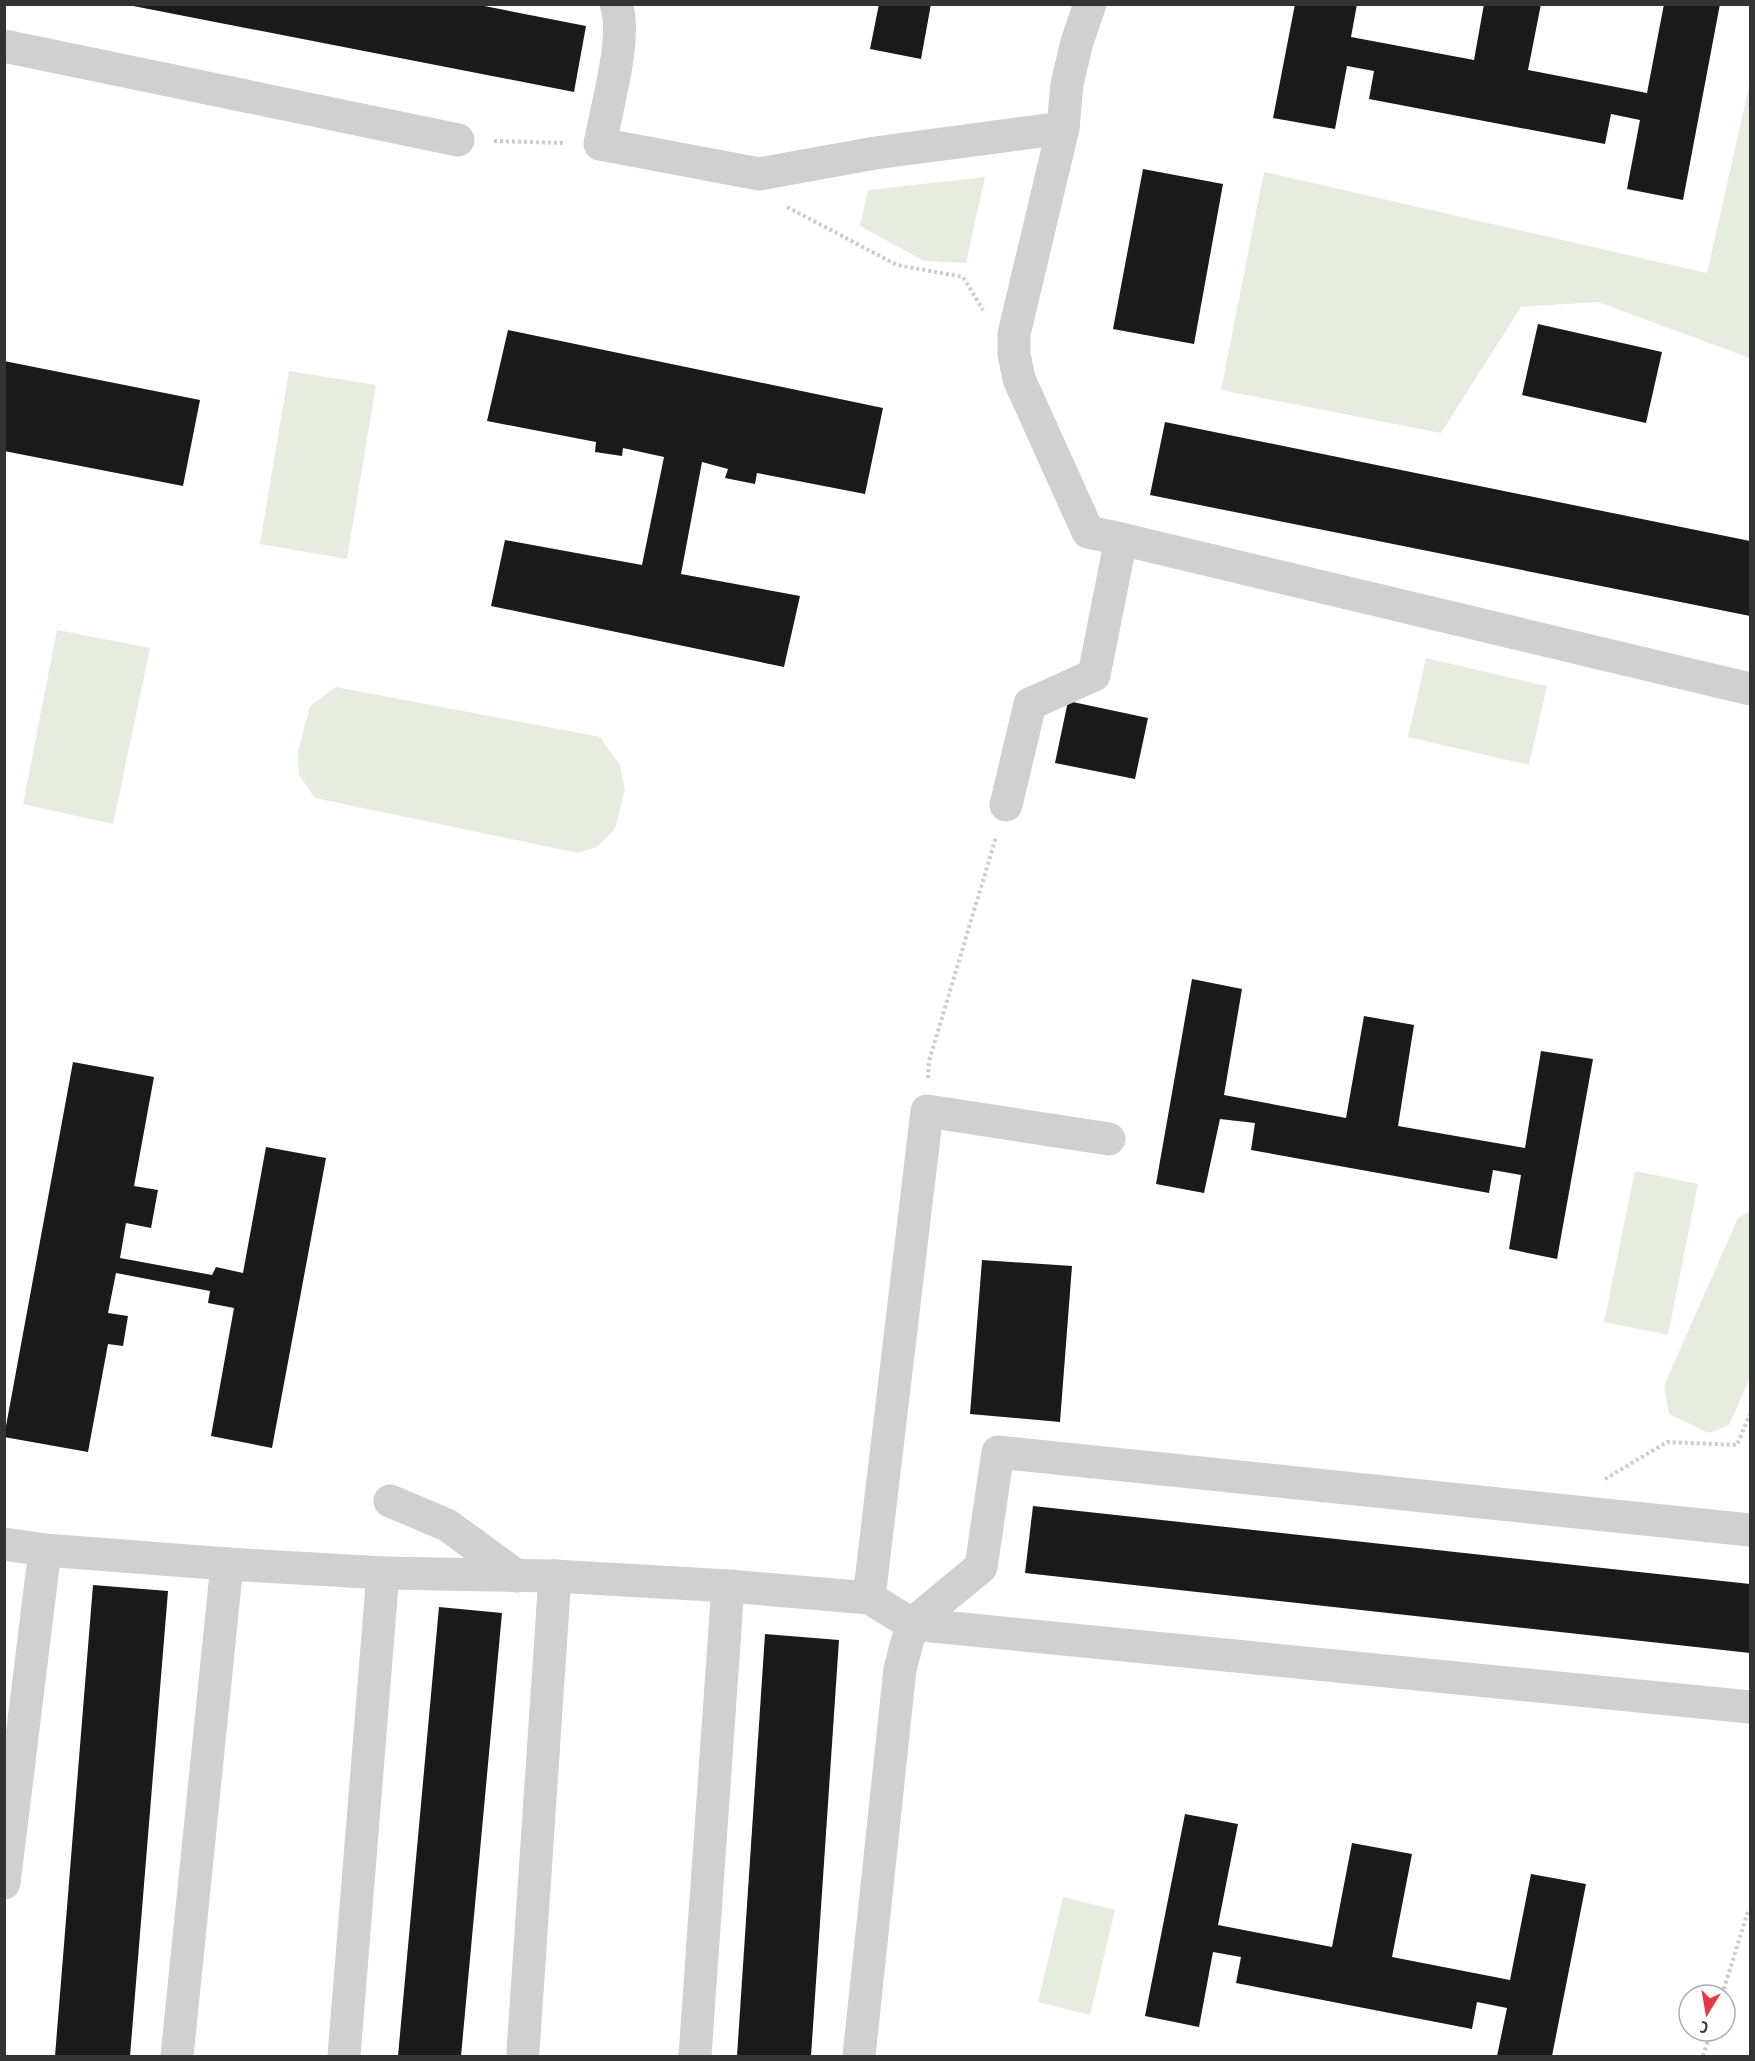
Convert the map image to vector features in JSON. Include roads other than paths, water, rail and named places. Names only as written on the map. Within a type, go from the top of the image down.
[{"type":"lane","points":[[616,4],[619,14],[619,44],[600,144],[759,174],[875,153],[1063,128]]},
{"type":"lane","points":[[1090,4],[1077,42],[1067,84],[1063,128],[1014,334],[1014,354],[1019,379],[1088,532],[1166,548],[1750,688]]},
{"type":"lane","points":[[4,46],[458,140]]},
{"type":"lane","points":[[1006,805],[1030,704],[1094,675],[1121,539]]},
{"type":"lane","points":[[868,1598],[927,1111],[1109,1139]]},
{"type":"lane","points":[[859,2056],[900,1669],[912,1624],[981,1567],[998,1452],[1750,1530]]},
{"type":"lane","points":[[390,1502],[447,1525],[517,1576]]},
{"type":"lane","points":[[4,1544],[45,1550],[227,1564],[382,1573],[555,1576],[728,1586],[868,1598],[912,1624],[1750,1707]]},
{"type":"lane","points":[[4,1883],[45,1550]]},
{"type":"lane","points":[[177,2056],[227,1564]]},
{"type":"lane","points":[[344,2056],[382,1573]]},
{"type":"lane","points":[[523,2052],[555,1576]]},
{"type":"lane","points":[[695,2056],[728,1586]]}]
